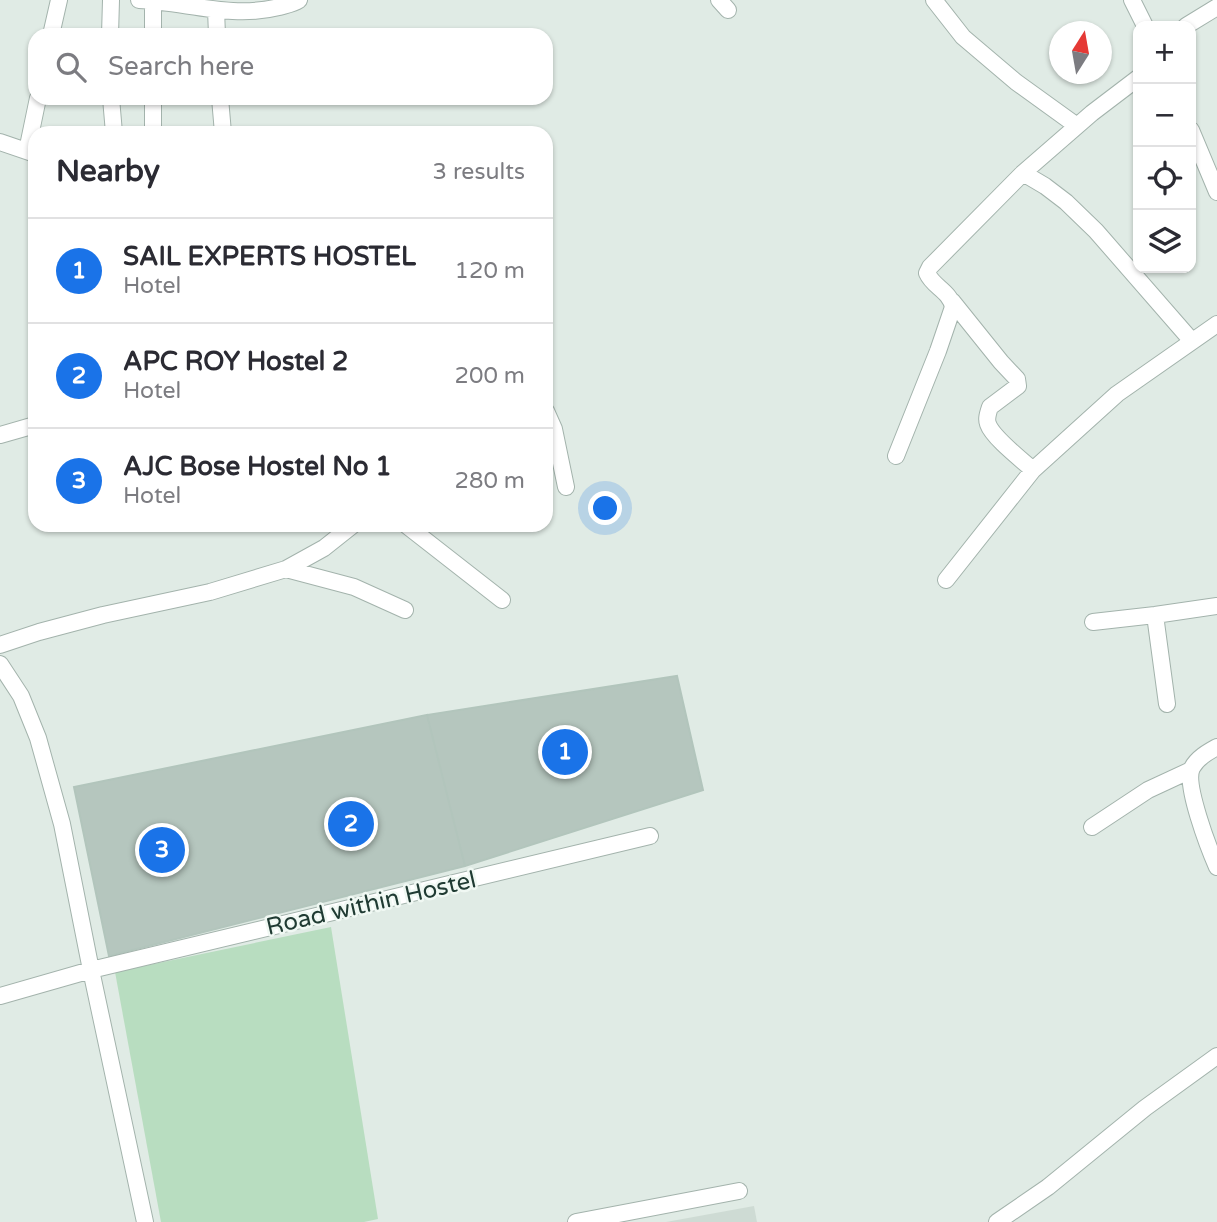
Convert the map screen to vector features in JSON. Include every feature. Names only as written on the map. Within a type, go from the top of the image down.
[{"type":"street","points":[[53,28],[59,0]]},
{"type":"street","points":[[110,28],[111,0]]},
{"type":"street","points":[[139,0],[244,12],[270,9],[299,0]]},
{"type":"street","points":[[934,0],[963,37],[1016,82],[1077,126]]},
{"type":"street","points":[[1132,0],[1142,21]]},
{"type":"street","points":[[153,1],[153,28]]},
{"type":"street","points":[[1194,21],[1217,7]]},
{"type":"street","points":[[216,10],[217,28]]},
{"type":"street","points":[[1033,470],[1004,444],[987,422],[990,407],[1018,386],[1017,379],[947,294],[929,278],[928,273],[930,267],[1023,173],[1092,113],[1133,82]]},
{"type":"street","points":[[34,126],[37,105]]},
{"type":"street","points":[[112,105],[113,126]]},
{"type":"street","points":[[153,105],[153,126]]},
{"type":"street","points":[[221,105],[222,126]]},
{"type":"street","points":[[1196,138],[1211,161],[1216,189]]},
{"type":"street","points":[[0,142],[28,152]]},
{"type":"street","points":[[1023,173],[1045,186],[1076,211],[1191,340]]},
{"type":"street","points":[[896,456],[938,351],[953,307],[952,301]]},
{"type":"street","points":[[946,580],[1033,470],[1117,394],[1217,324]]},
{"type":"street","points":[[0,435],[28,427]]},
{"type":"street","points":[[553,441],[566,487]]},
{"type":"street","points":[[0,645],[103,615],[210,592],[286,569],[324,548],[344,532]]},
{"type":"street","points":[[415,532],[502,600]]},
{"type":"street","points":[[286,569],[354,587],[405,610]]},
{"type":"street","points":[[1093,622],[1217,606]]},
{"type":"street","points":[[1155,615],[1167,704]]},
{"type":"street","points":[[0,664],[21,696],[38,738],[62,824],[145,1222]]},
{"type":"street","points":[[1217,747],[1196,762],[1189,780],[1217,867]]},
{"type":"street","points":[[1092,827],[1148,790],[1191,770]]},
{"type":"street","name":"Road within Hostel","points":[[0,996],[91,970],[650,836]]},
{"type":"street","points":[[998,1222],[1048,1187],[1145,1108],[1217,1056]]},
{"type":"street","points":[[576,1222],[739,1191]]},
{"type":"shaded area","points":[[754,1206],[757,1222],[666,1222]]},
{"type":"green space","points":[[331,927],[378,1219],[364,1222],[161,1222],[115,972]]},
{"type":"building","points":[[677,676],[703,790],[465,866],[427,715]]},
{"type":"building","points":[[427,715],[465,866],[109,956],[74,787]]},
{"type":"place","name":"SAIL EXPERTS HOSTEL","points":[[565,752]]},
{"type":"place","name":"APC ROY Hostel 2","points":[[351,824]]},
{"type":"place","name":"AJC Bose Hostel No 1","points":[[162,850]]}]
